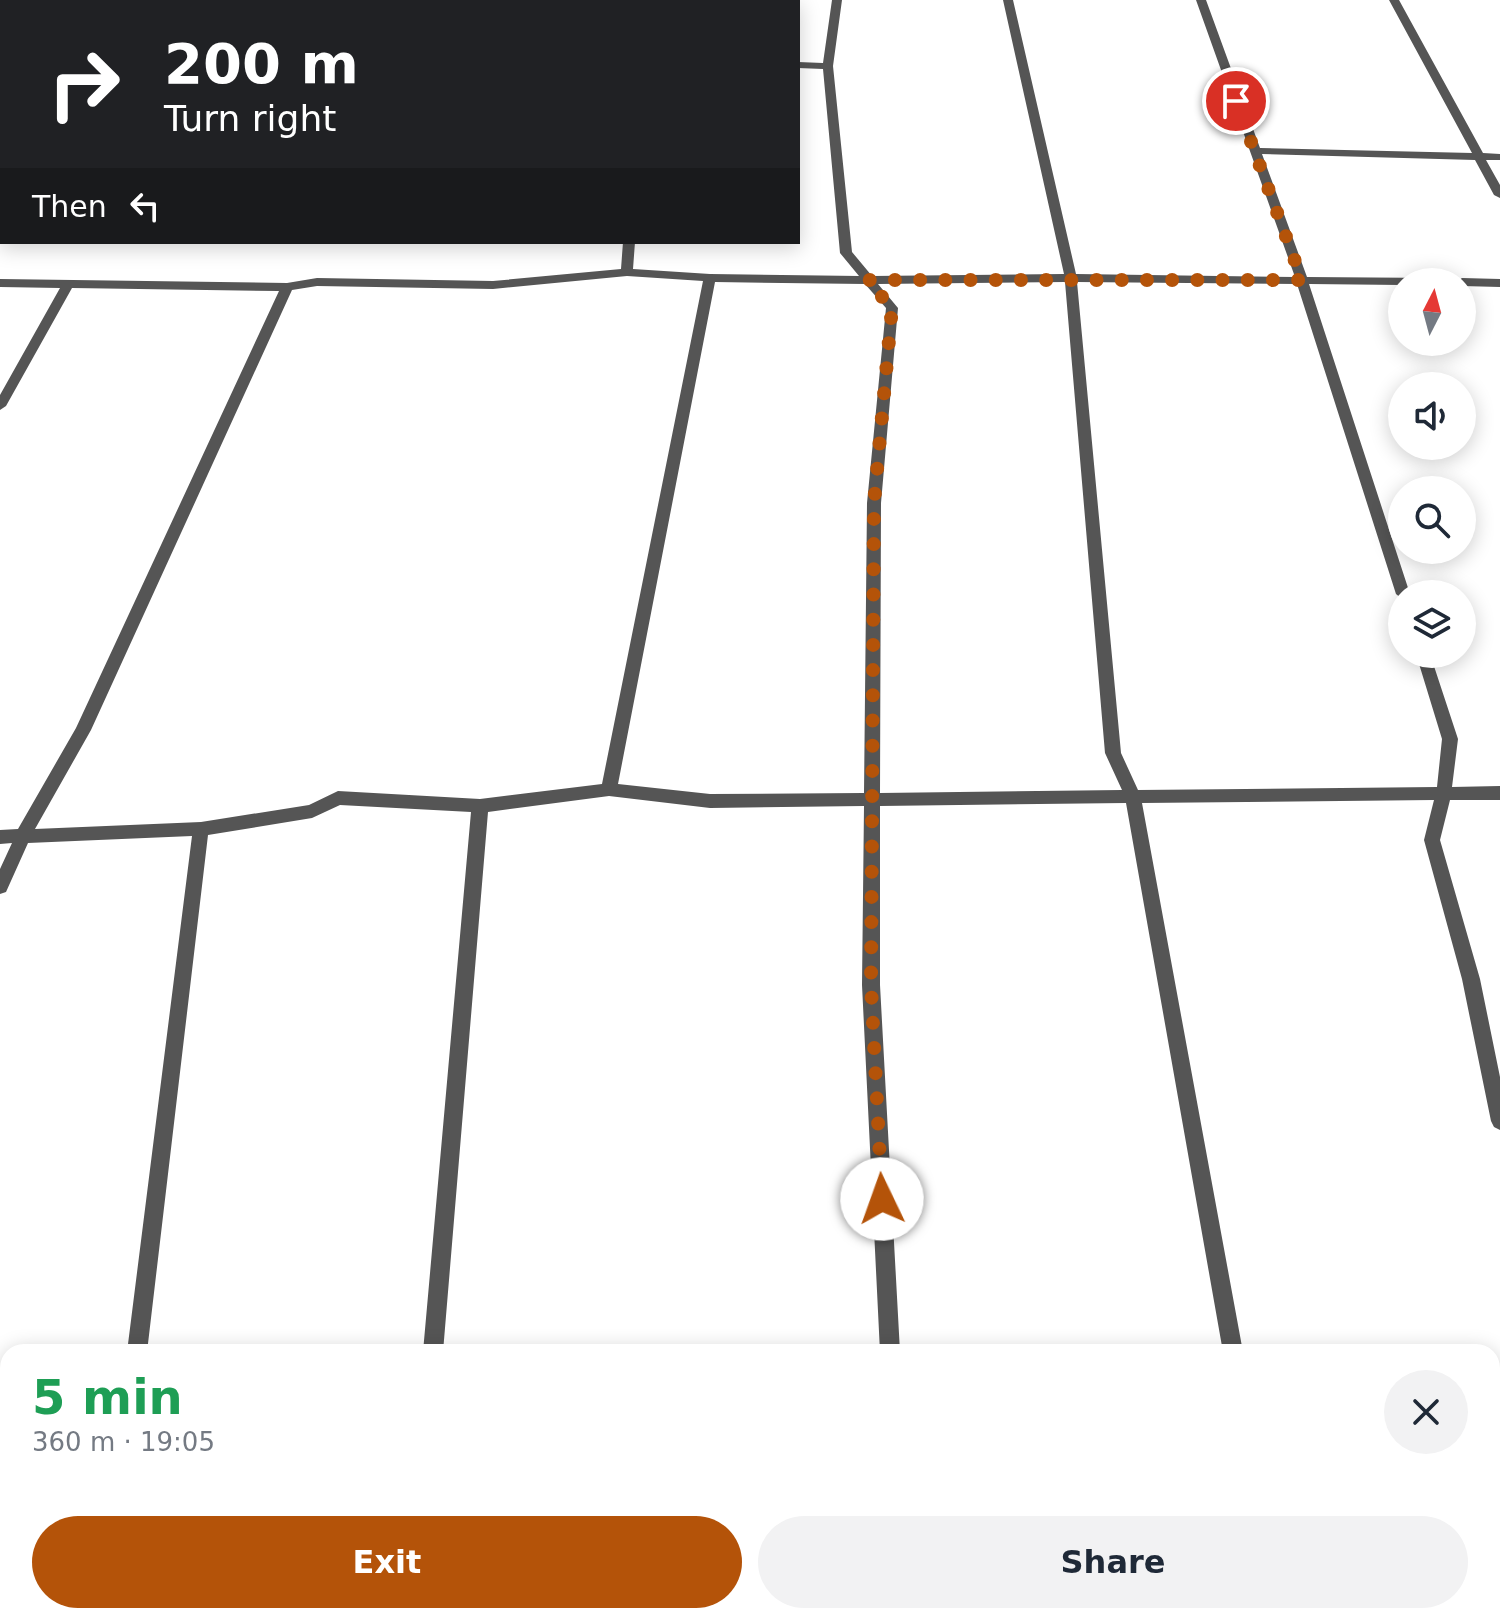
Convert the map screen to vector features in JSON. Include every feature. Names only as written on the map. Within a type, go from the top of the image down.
[{"type":"street","points":[[837,0],[828,66],[846,253],[892,308],[874,503],[871,985],[890,1344]]},
{"type":"street","points":[[1008,0],[1071,278],[1113,753],[1133,797],[1232,1344]]},
{"type":"street","points":[[1201,0],[1302,280],[1398,580]]},
{"type":"street","points":[[1394,0],[1500,195]]},
{"type":"street","points":[[800,65],[828,66]]},
{"type":"street","points":[[1254,151],[1500,157]]},
{"type":"street","points":[[627,272],[629,244]]},
{"type":"street","points":[[0,283],[287,287],[317,282],[493,285],[627,272],[710,278],[867,280],[1071,278],[1388,281]]},
{"type":"street","points":[[609,790],[710,278]]},
{"type":"street","points":[[2,399],[69,282]]},
{"type":"street","points":[[1476,282],[1500,283]]},
{"type":"street","points":[[0,887],[24,834],[83,730],[287,287]]},
{"type":"street","points":[[1427,668],[1450,739],[1444,791],[1432,840],[1471,979],[1500,1121]]},
{"type":"street","points":[[0,837],[201,829],[312,811],[338,798],[480,806],[609,790],[710,801],[1444,791],[1500,793]]},
{"type":"street","points":[[434,1344],[480,806]]},
{"type":"street","points":[[138,1344],[201,829]]},
{"type":"route","points":[[882,1199],[871,985],[874,503],[892,308],[867,280],[1302,280],[1236,101]]}]
